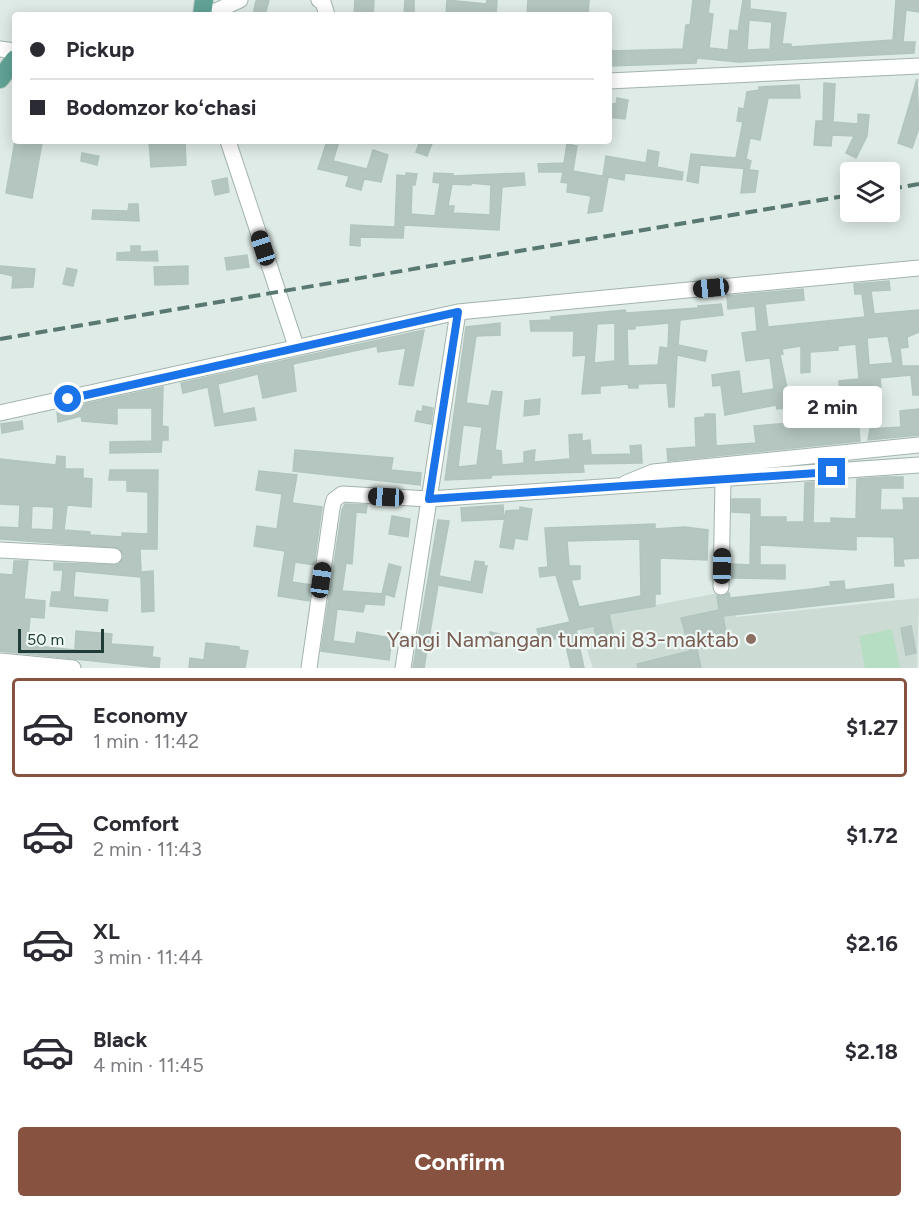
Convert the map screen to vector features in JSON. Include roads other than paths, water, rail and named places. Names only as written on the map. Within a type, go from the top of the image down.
[{"type":"main road","points":[[0,79],[12,63]]},
{"type":"street","points":[[214,12],[240,0]]},
{"type":"street","points":[[612,81],[919,66]]},
{"type":"street","points":[[229,144],[296,346]]},
{"type":"street","points":[[0,413],[458,312],[919,268]]},
{"type":"street","points":[[403,668],[458,312]]},
{"type":"street","points":[[621,486],[653,472],[919,445]]},
{"type":"street","points":[[309,668],[334,500],[342,494],[429,499],[919,465]]},
{"type":"street","points":[[721,587],[723,480]]},
{"type":"street","points":[[0,550],[114,556]]},
{"type":"street","points":[[0,661],[73,668]]},
{"type":"railway","points":[[900,187],[919,184]]},
{"type":"railway","points":[[0,339],[840,197]]},
{"type":"place","name":"Yangi Namangan tumani 83-maktab","points":[[751,639]]}]
